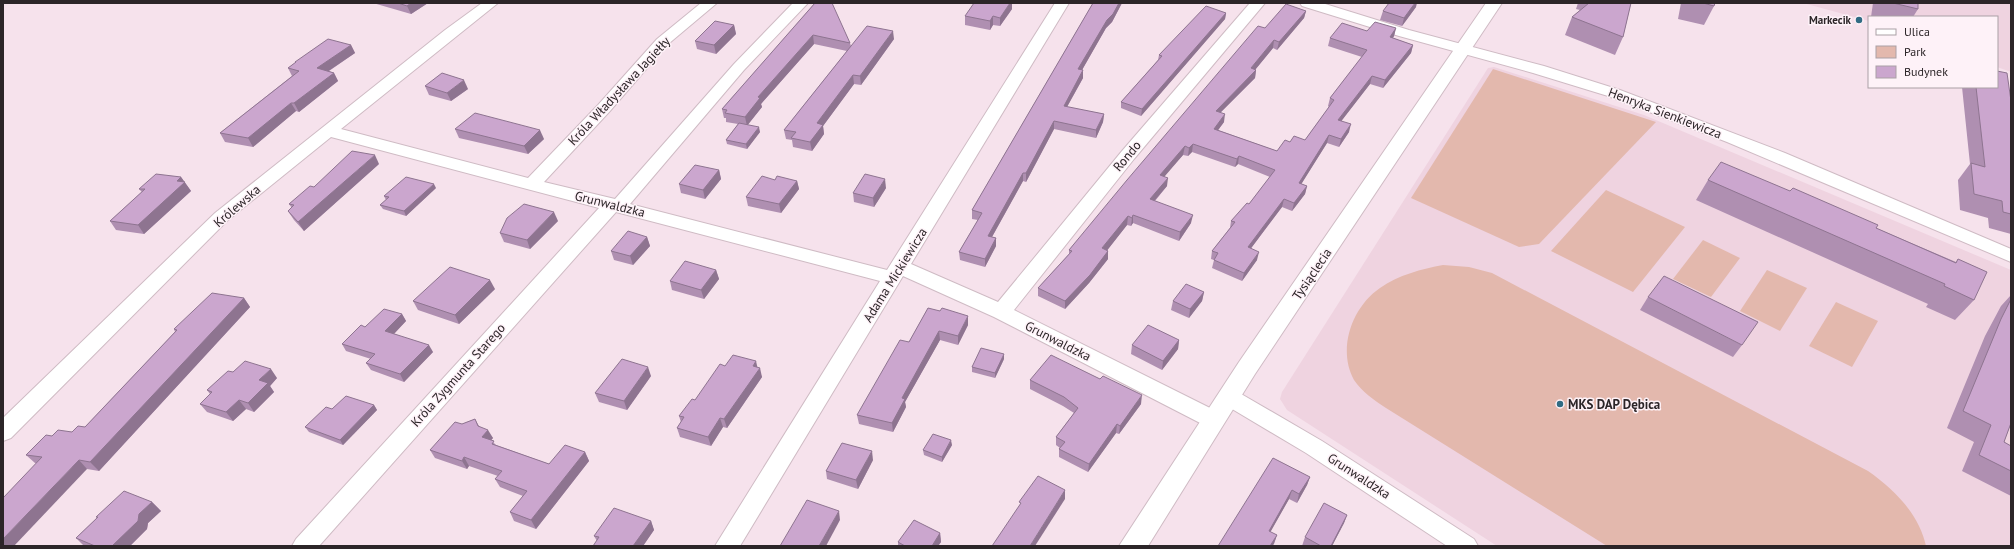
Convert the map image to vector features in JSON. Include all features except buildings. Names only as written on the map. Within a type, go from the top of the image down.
[{"type":"street","name":"Królewska","points":[[3,432],[221,217],[491,3]]},
{"type":"street","name":"Króla Władysława Jagiełły","points":[[532,184],[604,108],[662,42],[710,3]]},
{"type":"street","name":"Króla Zygmunta Starego","points":[[304,546],[616,205],[764,40],[801,3]]},
{"type":"street","name":"Adama Mickiewicza","points":[[727,546],[1062,3]]},
{"type":"street","name":"Rondo","points":[[1001,312],[1128,155],[1258,3]]},
{"type":"street","name":"Henryka Sienkiewicza","points":[[1307,3],[1436,42],[1572,80],[1638,102],[1772,155],[2011,256]]},
{"type":"street","name":"Tysiąclecia","points":[[1133,546],[1229,397],[1494,3]]},
{"type":"street","name":"Grunwaldzka","points":[[327,132],[616,205],[896,272],[1001,312],[1214,420]]},
{"type":"street","name":"Grunwaldzka","points":[[1229,397],[1314,447],[1466,546]]},
{"type":"shaded area","points":[[1803,3],[2011,3],[2011,72],[1998,67],[1998,16],[1868,16],[1868,21]]},
{"type":"shaded area","points":[[1494,67],[1644,115],[2011,270],[2011,546],[1497,546],[1287,410],[1280,399],[1282,392],[1488,68]]},
{"type":"green space","points":[[1493,69],[1656,122],[1539,244],[1519,247],[1411,198]]},
{"type":"green space","points":[[1606,190],[1685,227],[1633,292],[1551,251]]},
{"type":"green space","points":[[1703,240],[1740,258],[1711,297],[1673,279]]},
{"type":"green space","name":"MKS DAP Dębica","points":[[1443,265],[1469,267],[1492,273],[1868,471],[1896,494],[1904,503],[1918,523],[1926,546],[1607,546],[1386,408],[1364,392],[1354,380],[1349,368],[1347,342],[1355,317],[1362,306],[1370,296],[1394,279]]},
{"type":"green space","points":[[1767,270],[1807,288],[1780,331],[1740,311]]},
{"type":"green space","points":[[1836,302],[1878,321],[1852,367],[1809,346]]},
{"type":"place","name":"Markecik","points":[[1859,20]]},
{"type":"place","name":"MKS DAP Dębica","points":[[1560,404]]}]
